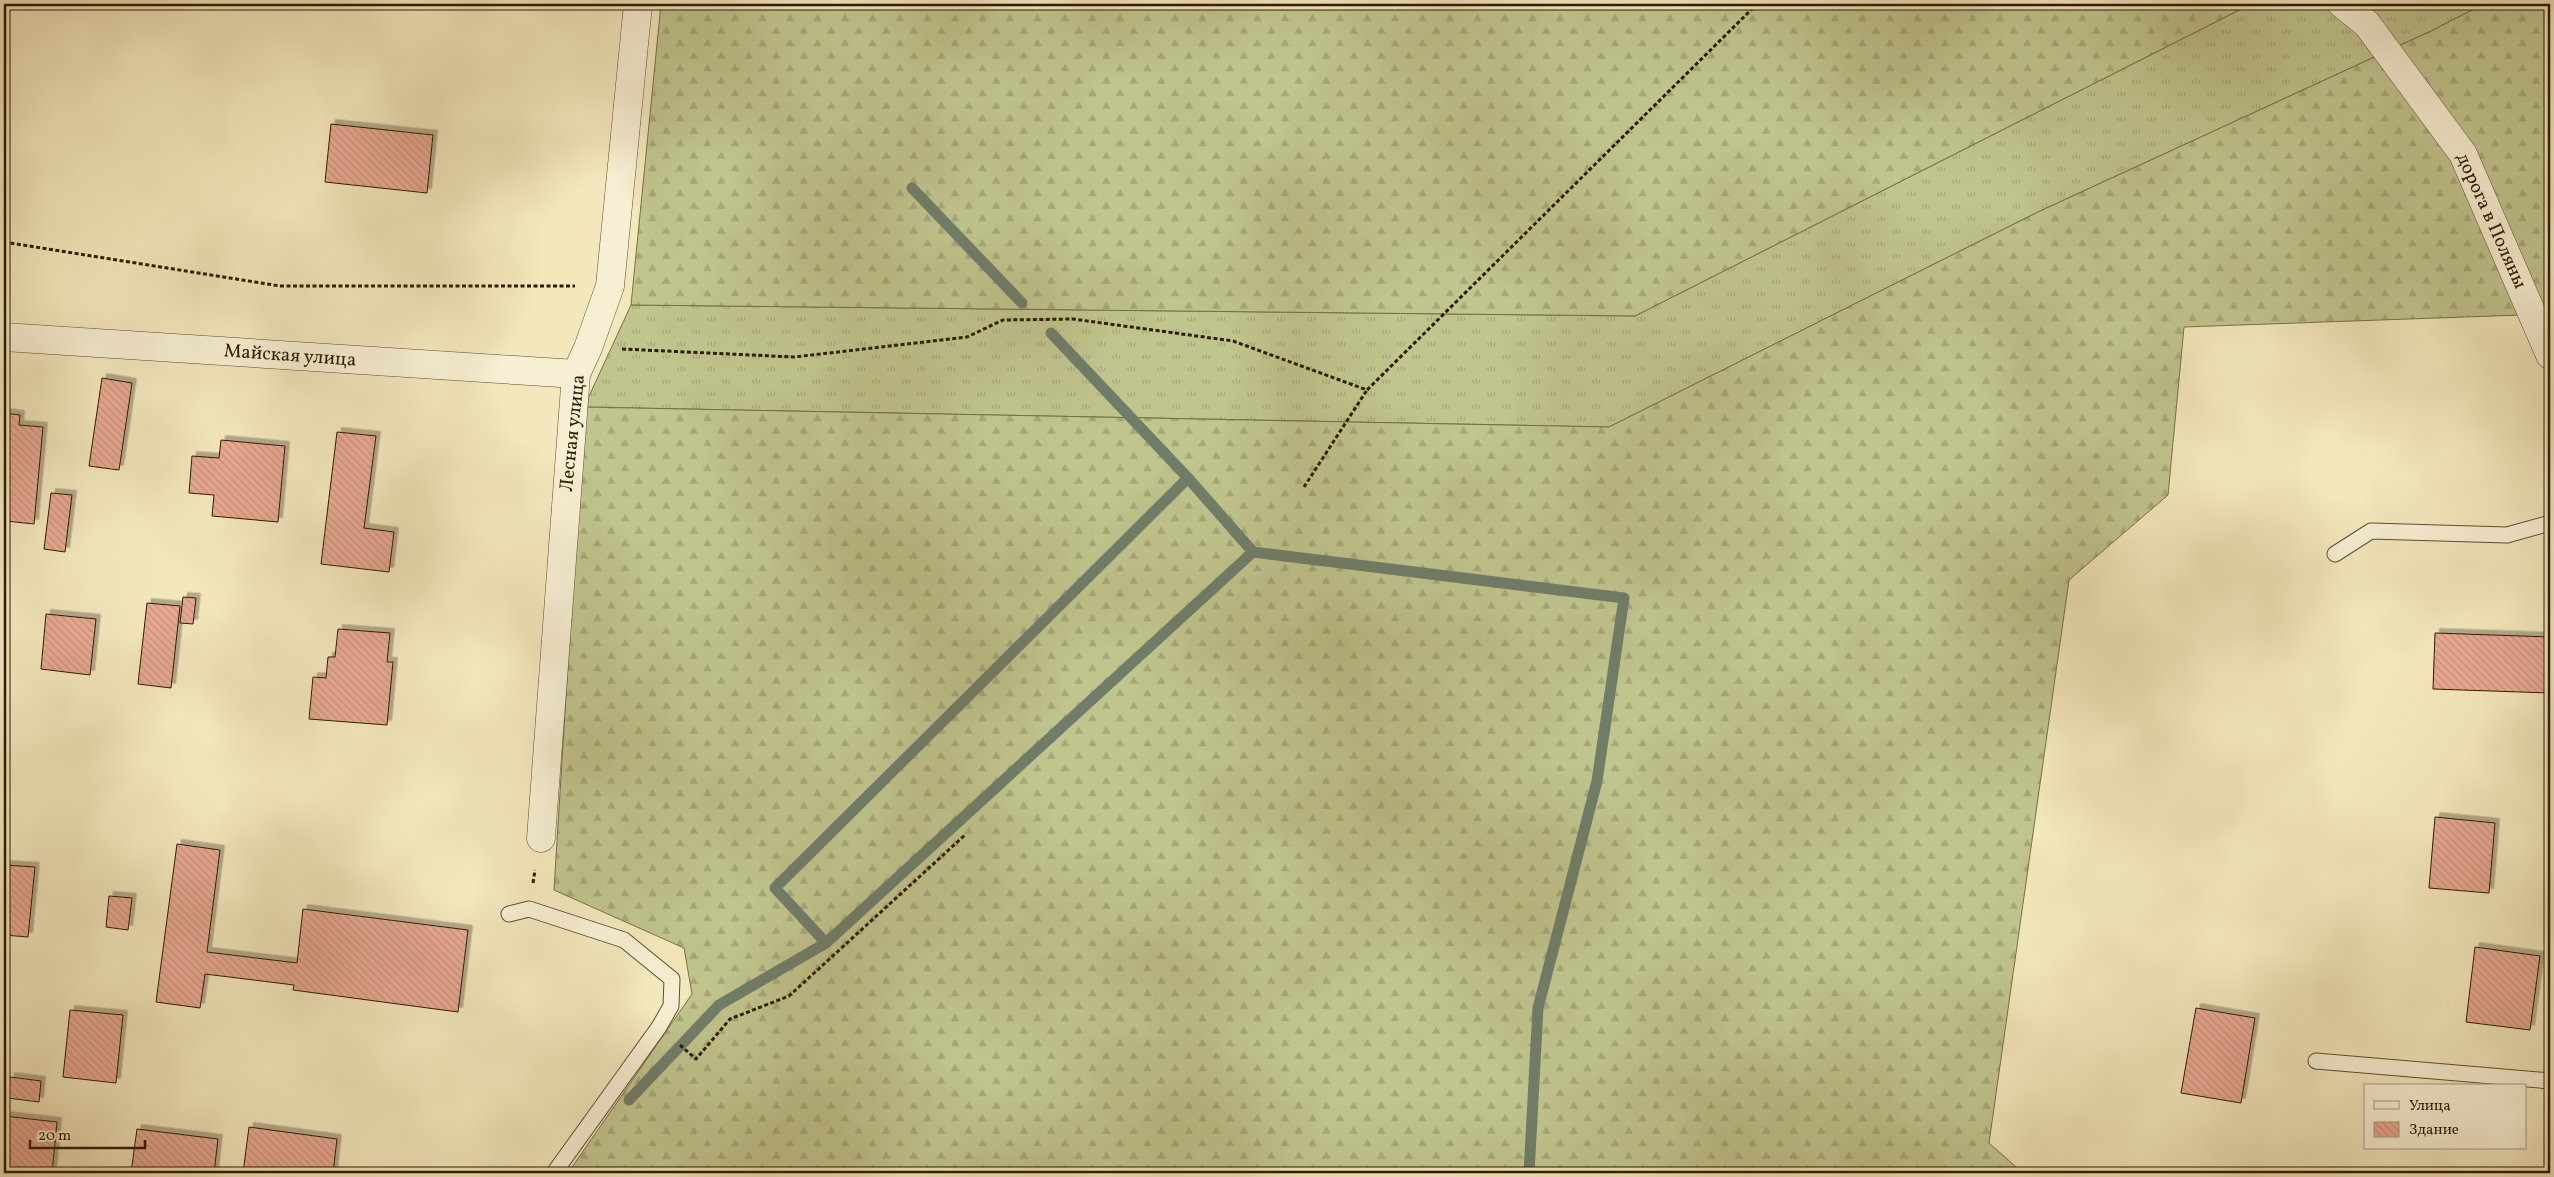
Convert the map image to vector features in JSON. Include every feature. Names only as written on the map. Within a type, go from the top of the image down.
[{"type":"street","name":"Лесная улица","points":[[541,838],[576,374],[588,348],[610,286],[638,4]]},
{"type":"street","name":"дорога в Поляны","points":[[2342,4],[2367,24],[2463,154],[2550,355]]},
{"type":"street","name":"Майская улица","points":[[4,337],[576,374]]},
{"type":"lane","points":[[2335,554],[2371,531],[2507,535],[2550,523]]},
{"type":"lane","points":[[509,914],[529,909],[624,940],[672,979],[671,1006],[659,1027],[554,1173]]},
{"type":"lane","points":[[2316,1061],[2550,1082]]},
{"type":"path","points":[[1304,487],[1367,390],[1757,4]]},
{"type":"path","points":[[4,242],[280,286],[610,286]]},
{"type":"path","points":[[588,348],[794,357],[967,337],[1003,320],[1073,319],[1232,341],[1367,390]]},
{"type":"path","points":[[691,1055],[696,1059],[730,1019],[790,996],[965,835]]},
{"type":"green space","points":[[661,4],[2251,4],[1635,316],[631,305]]},
{"type":"green space","points":[[2251,4],[2484,4],[2431,31],[2038,212],[1609,427],[584,407],[631,305],[1635,316]]},
{"type":"green space","points":[[2484,4],[2550,4],[2550,316],[2549,314],[2184,327],[2168,495],[2069,580],[1989,1143],[2023,1173],[568,1173],[692,994],[684,948],[554,890],[584,407],[1609,427],[2038,212],[2431,31]]},
{"type":"building","points":[[331,124],[433,135],[427,193],[325,182]]},
{"type":"building","points":[[102,378],[132,383],[119,470],[89,466]]},
{"type":"building","points":[[4,413],[20,415],[19,425],[43,427],[34,524],[6,521]]},
{"type":"building","points":[[337,432],[376,436],[364,528],[394,532],[389,572],[321,564]]},
{"type":"building","points":[[221,440],[285,446],[278,522],[212,516],[214,495],[189,493],[192,456],[219,458]]},
{"type":"building","points":[[51,493],[72,495],[65,552],[44,549]]},
{"type":"building","points":[[183,597],[196,598],[193,624],[180,623]]},
{"type":"building","points":[[147,603],[180,606],[171,688],[138,684]]},
{"type":"building","points":[[46,614],[96,619],[90,675],[41,669]]},
{"type":"building","points":[[338,629],[390,633],[387,662],[393,662],[387,725],[309,719],[313,677],[326,678],[328,657],[335,657]]},
{"type":"building","points":[[2435,633],[2550,637],[2550,693],[2433,689]]},
{"type":"building","points":[[2435,817],[2495,823],[2489,893],[2429,888]]},
{"type":"building","points":[[177,844],[220,850],[207,952],[297,963],[303,909],[468,930],[458,1012],[293,990],[294,985],[205,974],[200,1008],[156,1002]]},
{"type":"building","points":[[4,865],[35,867],[28,937],[4,935]]},
{"type":"building","points":[[109,896],[132,898],[128,930],[106,927]]},
{"type":"building","points":[[2475,947],[2540,956],[2530,1030],[2466,1022]]},
{"type":"building","points":[[2196,1008],[2255,1018],[2241,1103],[2181,1093]]},
{"type":"building","points":[[70,1010],[123,1015],[116,1083],[63,1077]]},
{"type":"building","points":[[10,1077],[41,1081],[39,1102],[8,1098]]},
{"type":"building","points":[[4,1116],[57,1122],[52,1173],[4,1173]]},
{"type":"building","points":[[249,1127],[337,1139],[333,1173],[243,1173]]},
{"type":"building","points":[[137,1129],[218,1139],[214,1173],[131,1173]]},
{"type":"waterway","points":[[912,188],[1022,303]]},
{"type":"waterway","points":[[1051,333],[1188,478],[1253,552],[1624,598],[1597,781],[1538,1008],[1529,1173]]},
{"type":"waterway","points":[[1188,478],[775,888],[826,943],[1253,552]]},
{"type":"waterway","points":[[629,1100],[719,1005],[826,943]]}]
